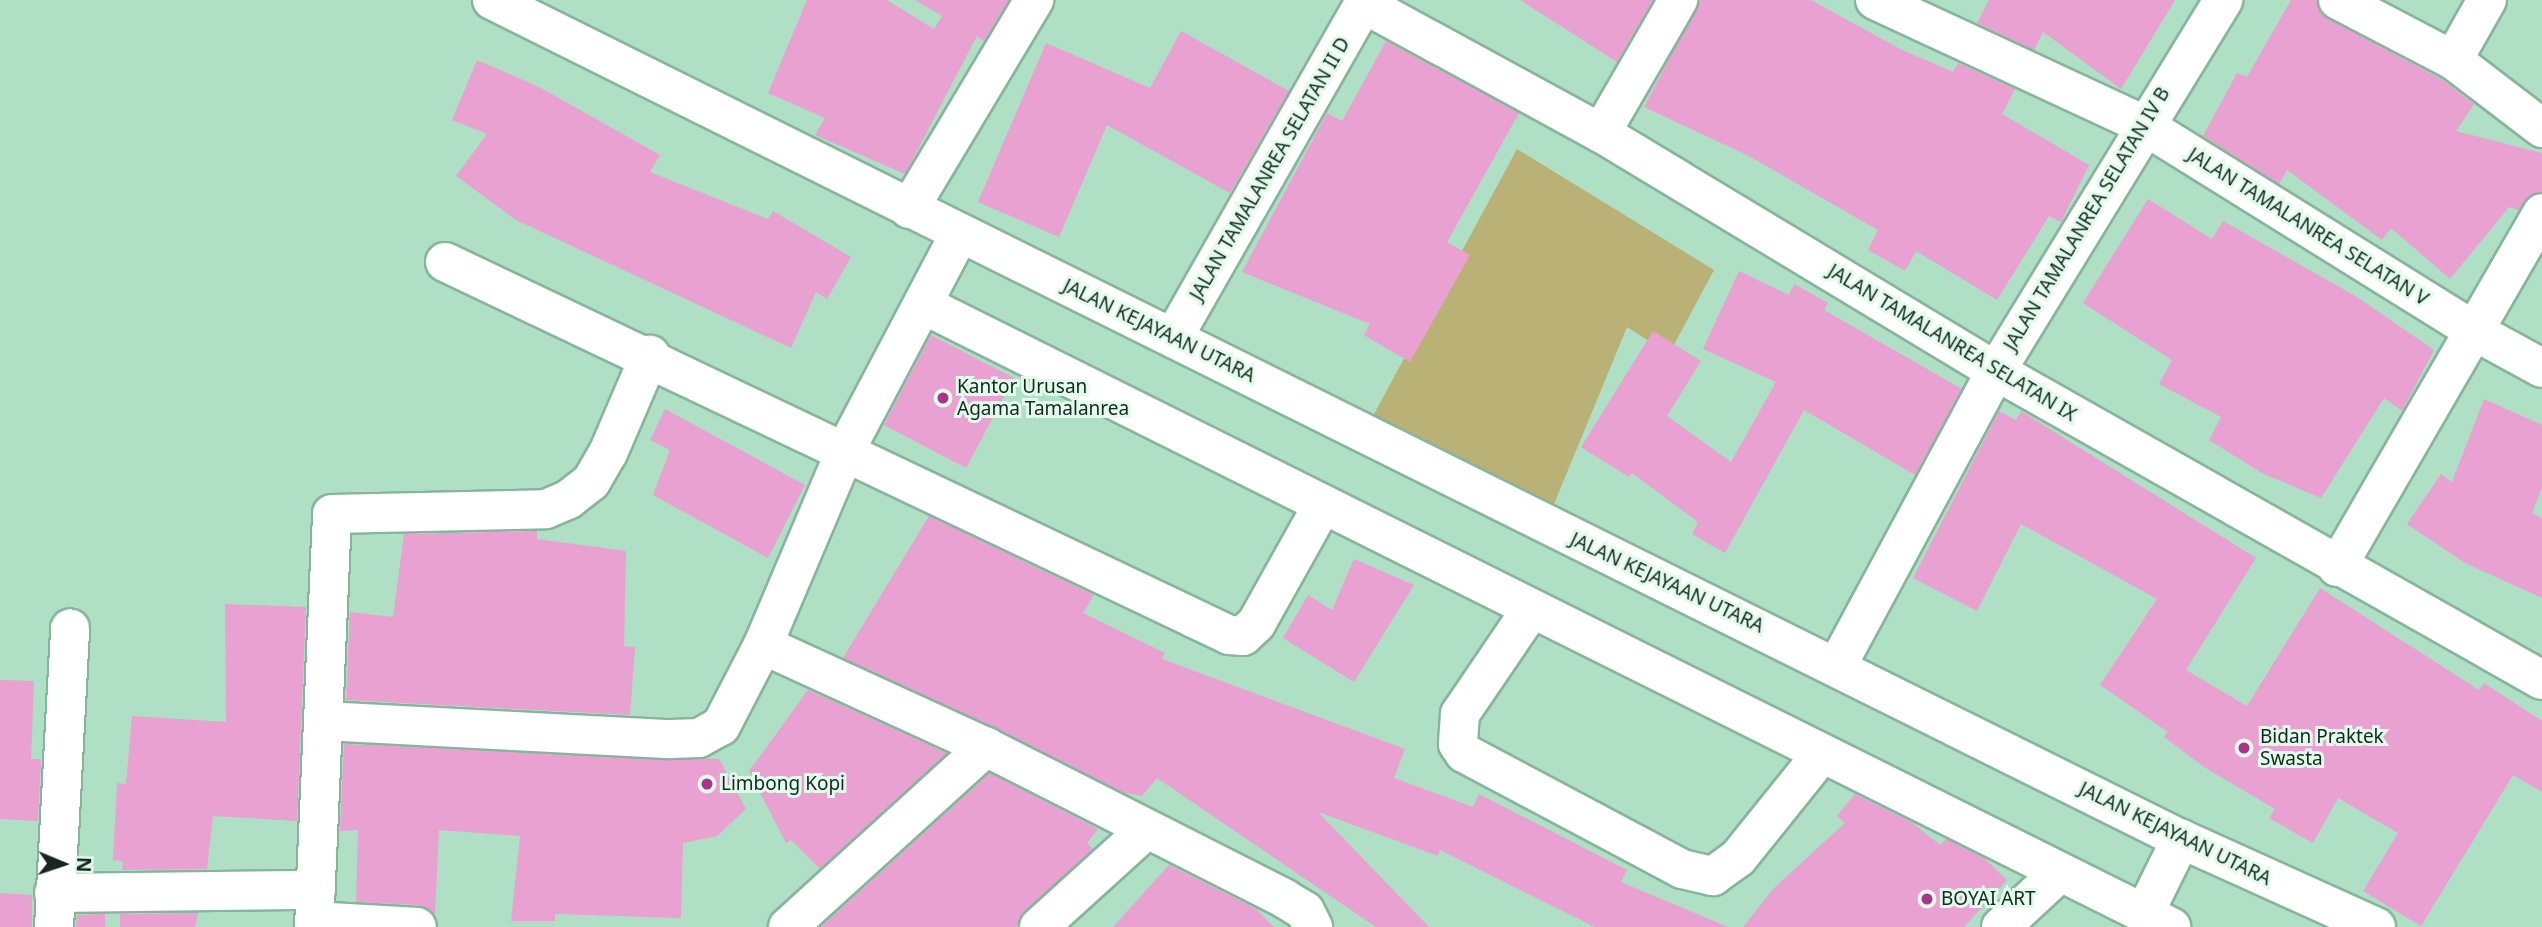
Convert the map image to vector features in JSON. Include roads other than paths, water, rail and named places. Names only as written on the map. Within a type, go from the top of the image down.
[{"type":"street","name":"JALAN KEJAYAAN UTARA","points":[[492,0],[909,209],[1838,664],[2181,839],[2376,927]]},
{"type":"street","points":[[909,209],[1034,0]]},
{"type":"street","points":[[1601,133],[1678,0]]},
{"type":"street","name":"JALAN TAMALANREA SELATAN V","points":[[1875,0],[1934,14],[2142,124],[2473,331],[2542,368]]},
{"type":"street","name":"JALAN TAMALANREA SELATAN IV B","points":[[1838,664],[1996,371],[2142,124],[2223,0]]},
{"type":"street","points":[[2338,0],[2453,60],[2542,128]]},
{"type":"street","points":[[2453,60],[2487,0]]},
{"type":"street","name":"JALAN TAMALANREA SELATAN IX","points":[[1365,2],[1601,133],[1996,371],[2337,567],[2542,680]]},
{"type":"street","name":"JALAN TAMALANREA SELATAN II D","points":[[1173,338],[1365,2]]},
{"type":"street","points":[[2337,567],[2542,213]]},
{"type":"street","points":[[324,721],[699,738],[721,726],[763,645],[846,449],[961,233]]},
{"type":"street","points":[[445,262],[650,355],[1229,635],[1243,636],[1256,624],[1322,506]]},
{"type":"street","points":[[924,305],[2057,875],[2158,921],[2181,839]]},
{"type":"street","points":[[315,913],[332,514],[546,509],[569,499],[591,482],[608,453],[650,355]]},
{"type":"street","points":[[1530,611],[1460,714],[1458,744],[1464,753],[1682,869],[1713,876],[1738,858],[1820,755]]},
{"type":"street","points":[[70,628],[54,910],[315,913],[417,927]]},
{"type":"street","points":[[763,645],[986,747],[1285,899],[1306,911],[1313,927]]},
{"type":"street","points":[[788,927],[986,747]]},
{"type":"street","points":[[1039,927],[1146,830]]},
{"type":"street","points":[[2001,927],[2057,875]]},
{"type":"place","name":"Kantor Urusan Agama Tamalanrea","points":[[943,398]]},
{"type":"place","name":"Bidan Praktek Swasta","points":[[2244,748]]},
{"type":"place","name":"Limbong Kopi","points":[[707,784]]},
{"type":"place","name":"BOYAI ART","points":[[1927,899]]}]
